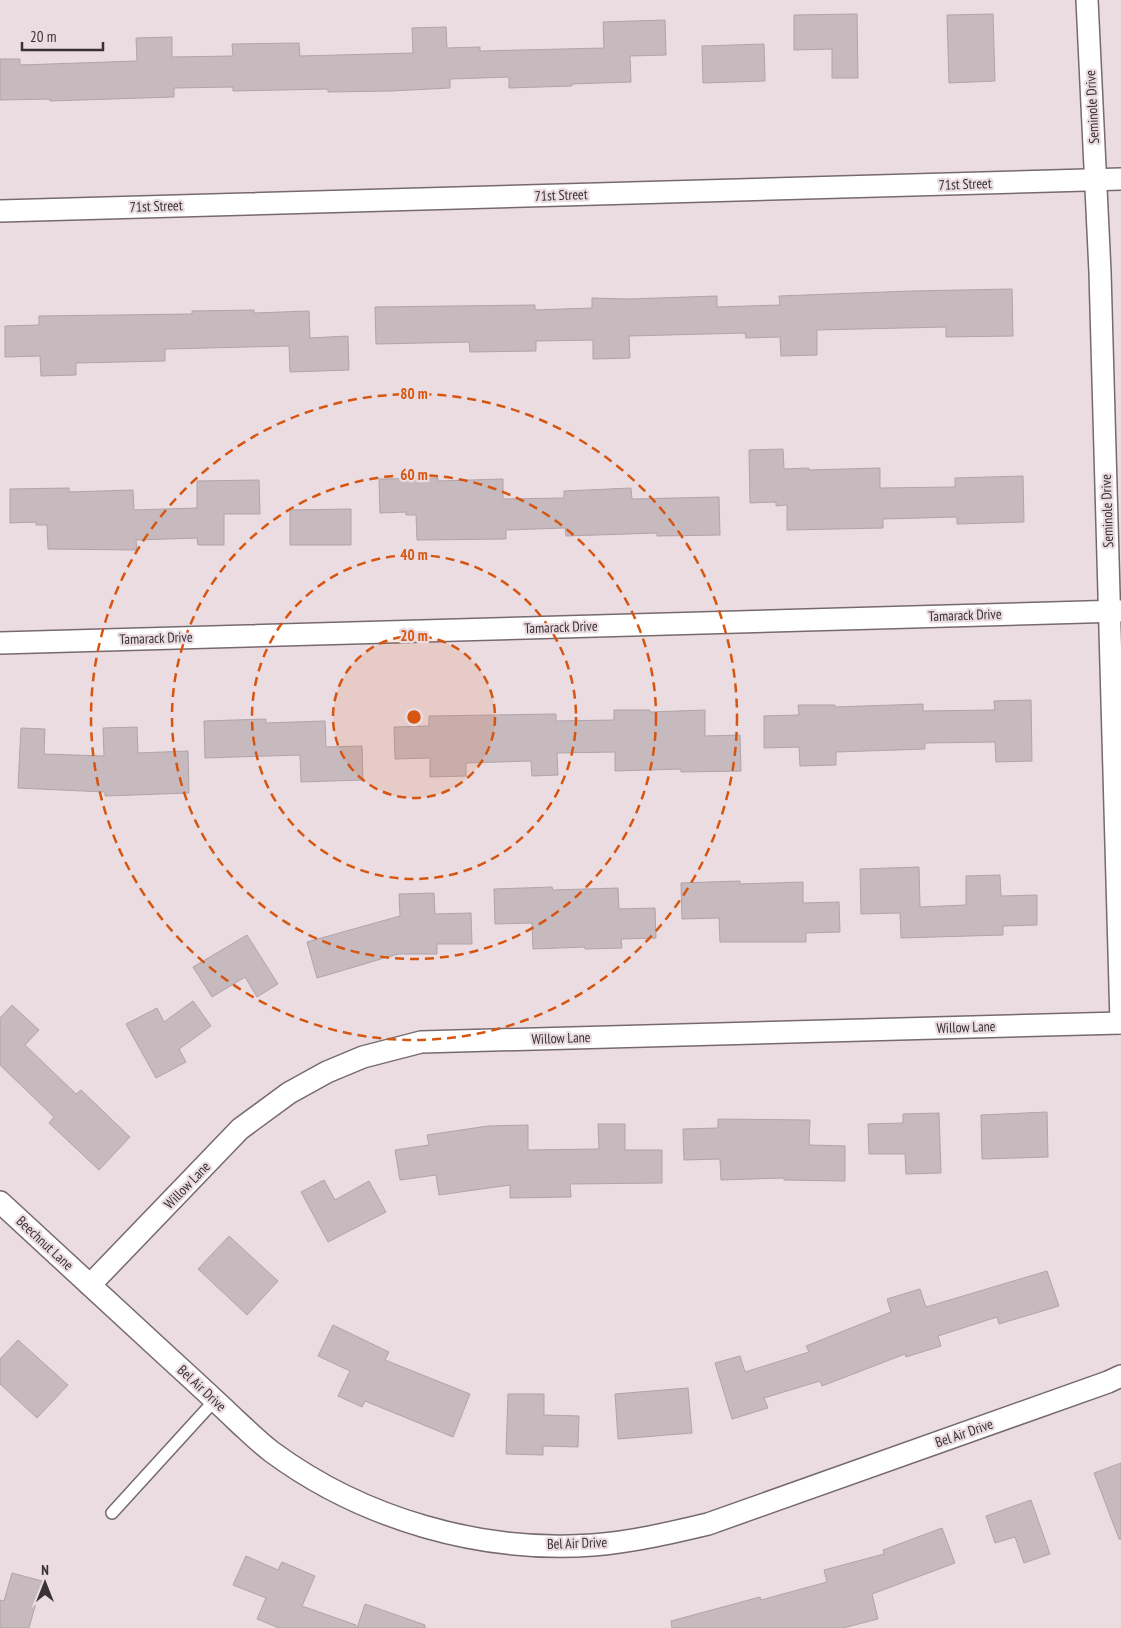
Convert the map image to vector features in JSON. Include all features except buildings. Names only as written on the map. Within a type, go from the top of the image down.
[{"type":"street","name":"Seminole Drive","points":[[1087,0],[1115,611],[1121,1023]]},
{"type":"street","name":"71st Street","points":[[0,211],[1121,179]]},
{"type":"street","name":"Tamarack Drive","points":[[0,643],[1115,611]]},
{"type":"street","name":"Willow Lane","points":[[90,1285],[240,1129],[289,1093],[327,1072],[363,1057],[431,1042],[1121,1023]]},
{"type":"street","name":"Beechnut Lane","points":[[0,1202],[90,1285]]},
{"type":"street","name":"Bel Air Drive","points":[[90,1285],[270,1451],[330,1488],[372,1508],[416,1524],[462,1536],[509,1543],[556,1546],[594,1545],[651,1538],[708,1524],[1099,1386],[1121,1376]]},
{"type":"lane","points":[[112,1513],[215,1400]]}]
